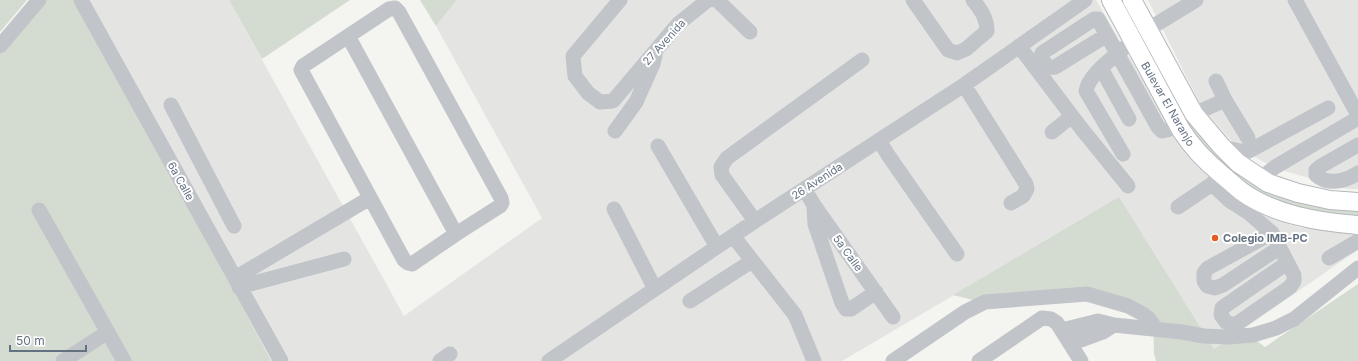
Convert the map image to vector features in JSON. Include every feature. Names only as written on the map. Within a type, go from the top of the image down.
[{"type":"main road","name":"Bulevar El Naranjo","points":[[1111,0],[1178,126],[1190,145],[1203,158],[1216,179],[1275,208],[1291,214],[1325,222],[1358,225]]},
{"type":"main road","name":"Bulevar El Naranjo","points":[[1132,0],[1194,114],[1222,147],[1238,163],[1260,179],[1298,193],[1330,200],[1358,202]]},
{"type":"street","points":[[0,46],[39,0]]},
{"type":"street","name":"6a Calle","points":[[81,0],[281,361]]},
{"type":"street","name":"27 Avenida","points":[[620,0],[573,56],[575,76],[588,93],[600,102],[613,101],[678,24],[708,0]]},
{"type":"street","points":[[717,0],[750,32]]},
{"type":"street","points":[[913,0],[948,50],[957,53],[966,49],[987,31],[987,22],[981,10],[973,0]]},
{"type":"street","points":[[1147,30],[1196,0]]},
{"type":"street","points":[[1296,0],[1358,115]]},
{"type":"street","points":[[1084,1],[1094,19],[1098,19],[1100,22],[1158,127],[1162,131],[1178,126]]},
{"type":"street","name":"26 Avenida","points":[[549,361],[733,236],[964,85],[1084,1]]},
{"type":"street","points":[[395,8],[399,12],[497,191],[502,203],[500,206],[412,264],[404,260],[301,70],[302,66],[348,36],[389,9],[395,8]]},
{"type":"street","points":[[1094,19],[1042,53],[1040,57],[1048,67],[1055,67],[1107,35]]},
{"type":"street","points":[[348,36],[456,234]]},
{"type":"street","points":[[1123,154],[1086,90],[1087,84],[1101,68],[1132,41]]},
{"type":"street","points":[[1019,46],[1128,186]]},
{"type":"street","points":[[615,131],[636,102],[653,64],[657,49]]},
{"type":"street","points":[[755,222],[722,175],[721,167],[727,158],[862,60]]},
{"type":"street","points":[[1101,68],[1129,119]]},
{"type":"street","points":[[1216,81],[1225,100],[1248,138]]},
{"type":"street","points":[[964,85],[1026,184],[1027,189],[1023,196],[1011,203]]},
{"type":"street","points":[[1194,114],[1225,100]]},
{"type":"street","points":[[171,105],[234,226]]},
{"type":"street","points":[[1222,147],[1240,151],[1250,151],[1328,108]]},
{"type":"street","points":[[1052,132],[1072,116]]},
{"type":"street","points":[[1260,179],[1275,167],[1358,118]]},
{"type":"street","points":[[879,140],[957,254]]},
{"type":"street","points":[[1358,145],[1321,166],[1316,170],[1316,175],[1321,180],[1337,182],[1358,173]]},
{"type":"street","points":[[658,146],[717,247]]},
{"type":"street","points":[[182,183],[204,170]]},
{"type":"street","points":[[1178,207],[1216,179],[1230,201],[1249,213],[1272,233],[1294,275],[1294,281],[1290,287],[1235,326],[1226,322],[1221,315],[1222,308],[1287,263]]},
{"type":"street","name":"5a Calle","points":[[804,189],[893,316]]},
{"type":"street","points":[[237,282],[370,198]]},
{"type":"street","points":[[814,205],[815,224],[842,303],[846,309],[852,309],[876,292]]},
{"type":"street","points":[[614,209],[655,289]]},
{"type":"street","points":[[39,210],[124,361]]},
{"type":"street","points":[[1272,233],[1208,268],[1204,273],[1204,280],[1208,286],[1215,288],[1223,285],[1279,248]]},
{"type":"street","points":[[733,236],[794,315],[814,361]]},
{"type":"street","points":[[1329,258],[1358,240]]},
{"type":"street","points":[[237,282],[344,259]]},
{"type":"street","points":[[690,301],[752,261]]},
{"type":"street","points":[[1062,330],[1098,321],[1114,325],[1216,337],[1241,336],[1265,332],[1285,324],[1302,314],[1358,268]]},
{"type":"street","points":[[893,361],[965,312],[985,302],[1087,294],[1128,306],[1143,314],[1149,319],[1156,329]]},
{"type":"street","points":[[979,361],[1042,318],[1051,319],[1057,323],[1080,361]]},
{"type":"street","points":[[1070,344],[1102,332],[1114,325]]},
{"type":"street","points":[[63,361],[108,332]]},
{"type":"shaded area","points":[[0,0],[27,0],[0,32]]},
{"type":"shaded area","points":[[43,0],[80,0],[271,361],[0,361],[0,53]]},
{"type":"shaded area","points":[[80,0],[229,0],[404,316],[542,218],[436,26],[457,0],[1096,0],[1172,130],[1256,213],[1301,228],[1358,227],[1358,250],[1214,349],[1119,198],[842,361],[271,361]]},
{"type":"shaded area","points":[[229,0],[350,0],[262,59]]},
{"type":"shaded area","points":[[420,0],[457,0],[436,26]]},
{"type":"shaded area","points":[[1116,0],[1122,0],[1192,127],[1210,148],[1231,167],[1358,210],[1358,215],[1332,214],[1305,209],[1271,198],[1240,181],[1197,142]]},
{"type":"shaded area","points":[[1148,0],[1358,0],[1358,189],[1348,189],[1274,168],[1235,145],[1202,108]]},
{"type":"shaded area","points":[[1119,197],[1214,349],[1242,330],[1265,347],[1358,284],[1358,361],[1156,361],[1154,354],[1153,320],[1096,290],[981,302],[953,295]]},
{"type":"place","name":"Colegio IMB-PC","points":[[1215,238]]}]
